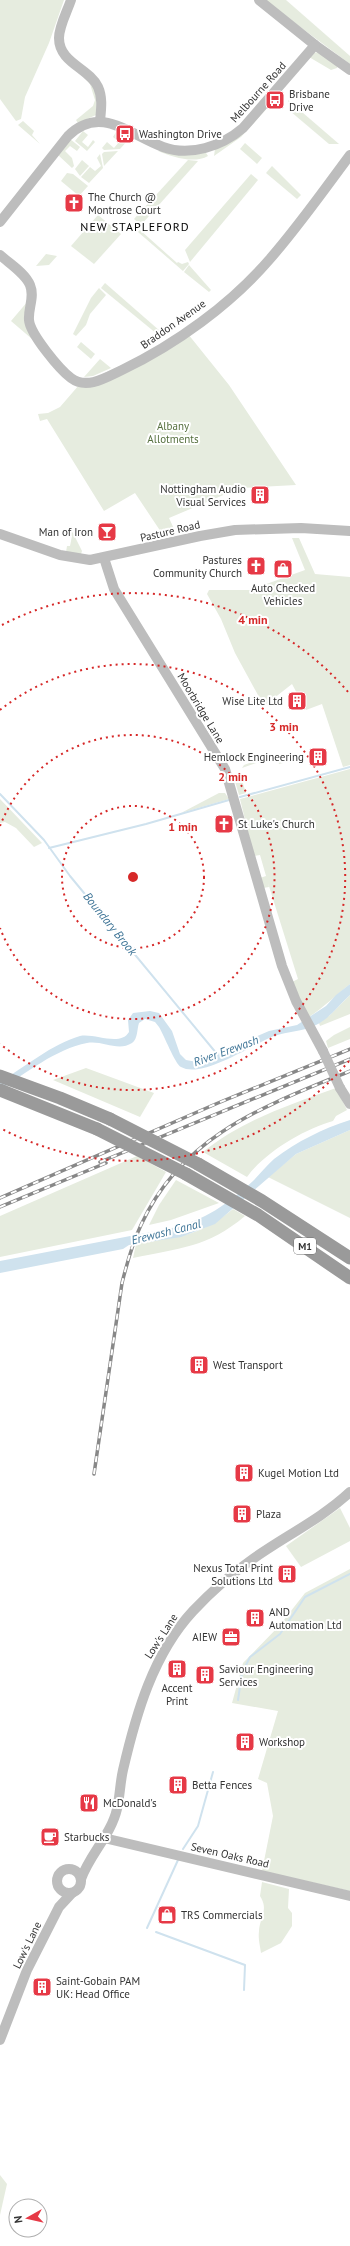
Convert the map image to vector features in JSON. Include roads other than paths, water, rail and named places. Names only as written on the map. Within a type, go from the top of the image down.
[{"type":"highway","name":"M1","points":[[0,1076],[42,1091],[110,1119],[198,1164],[262,1201],[350,1258]]},
{"type":"highway","name":"M1","points":[[0,1090],[36,1103],[97,1129],[186,1174],[258,1215],[350,1278]]},
{"type":"street","points":[[71,0],[60,33],[60,46],[68,58],[92,79],[98,88],[101,99],[100,121]]},
{"type":"street","points":[[259,0],[315,45],[350,70]]},
{"type":"street","name":"Melbourne Road","points":[[0,222],[68,136],[78,126],[100,121],[112,123],[167,148],[189,150],[215,145],[230,139],[243,128],[315,45]]},
{"type":"street","name":"Braddon Avenue","points":[[0,256],[27,279],[31,286],[33,294],[29,320],[33,332],[70,378],[80,383],[91,383],[143,360],[168,345],[239,289],[273,256],[350,154]]},
{"type":"street","name":"Pasture Road","points":[[0,534],[74,558],[90,560],[234,530],[301,528],[350,531]]},
{"type":"street","name":"Moorbridge Lane","points":[[104,558],[114,589],[227,775],[280,960],[304,1016],[323,1051],[340,1088],[350,1104]]},
{"type":"street","name":"Low's Lane","points":[[0,2040],[21,1985],[59,1907],[79,1888],[88,1861],[104,1838],[117,1809],[127,1756],[149,1684],[158,1662],[178,1628],[194,1610],[250,1561],[318,1517],[350,1492]]},
{"type":"street","name":"Seven Oaks Road","points":[[104,1838],[350,1896]]},
{"type":"street","name":"Low's Lane","points":[[59,1907],[61,1890],[57,1884],[59,1874],[65,1870],[72,1870],[88,1861]]},
{"type":"street","points":[[72,1870],[78,1873],[81,1879]]},
{"type":"street","points":[[61,1890],[72,1893]]},
{"type":"water","name":"River Erewash","points":[[350,984],[350,995],[330,1016],[321,1022],[306,1029],[274,1036],[214,1065],[190,1069],[181,1067],[173,1055],[159,1027],[155,1022],[145,1019],[139,1023],[136,1036],[132,1043],[121,1046],[87,1043],[75,1046],[42,1062],[0,1090],[0,1082],[59,1044],[80,1036],[120,1039],[129,1032],[128,1020],[133,1013],[150,1011],[159,1013],[172,1031],[180,1054],[186,1060],[197,1062],[269,1031],[297,1025],[326,1006],[336,995]]},
{"type":"water","name":"Erewash Canal","points":[[350,1120],[350,1130],[296,1154],[215,1224],[181,1237],[129,1245],[123,1249],[0,1273],[0,1261],[172,1228],[195,1221],[225,1204],[253,1181],[274,1159],[301,1141],[330,1127]]},
{"type":"waterway","points":[[240,797],[350,767]]},
{"type":"waterway","name":"Boundary Brook","points":[[0,794],[44,840],[70,876],[217,1054]]},
{"type":"waterway","points":[[49,848],[146,824],[229,800]]},
{"type":"waterway","points":[[238,1700],[242,1673],[250,1657],[280,1634],[305,1597],[350,1574]]},
{"type":"waterway","points":[[183,1849],[198,1826],[213,1772]]},
{"type":"waterway","points":[[147,1928],[178,1860]]},
{"type":"waterway","points":[[156,1932],[245,1965],[244,1990]]},
{"type":"railway","points":[[0,1198],[218,1103],[350,1049]]},
{"type":"railway","points":[[100,1162],[350,1059]]},
{"type":"railway","points":[[94,1474],[122,1283],[138,1232],[158,1194],[179,1168],[203,1146],[229,1127],[257,1111],[287,1097],[350,1071]]},
{"type":"railway","points":[[0,1207],[106,1163]]},
{"type":"place","name":"Brisbane Drive","points":[[275,100]]},
{"type":"place","name":"Washington Drive","points":[[125,134]]},
{"type":"place","name":"The Church @ Montrose Court","points":[[74,203]]},
{"type":"place","name":"Nottingham Audio Visual Services","points":[[260,495]]},
{"type":"place","name":"Man of Iron","points":[[107,532]]},
{"type":"place","name":"Pastures Community Church","points":[[256,566]]},
{"type":"place","name":"Auto Checked Vehicles","points":[[283,569]]},
{"type":"place","name":"Wise Lite Ltd","points":[[297,701]]},
{"type":"place","name":"Hemlock Engineering","points":[[318,757]]},
{"type":"place","name":"St Luke's Church","points":[[224,824]]},
{"type":"place","name":"West Transport","points":[[199,1365]]},
{"type":"place","name":"Kugel Motion Ltd","points":[[244,1473]]},
{"type":"place","name":"Plaza","points":[[242,1514]]},
{"type":"place","name":"Nexus Total Print Solutions Ltd","points":[[287,1574]]},
{"type":"place","name":"AND Automation Ltd","points":[[255,1618]]},
{"type":"place","name":"AIEW","points":[[231,1637]]},
{"type":"place","name":"Accent Print","points":[[177,1669]]},
{"type":"place","name":"Saviour Engineering Services","points":[[205,1675]]},
{"type":"place","name":"Workshop","points":[[245,1742]]},
{"type":"place","name":"Betta Fences","points":[[178,1785]]},
{"type":"place","name":"McDonald's","points":[[89,1803]]},
{"type":"place","name":"Starbucks","points":[[50,1837]]},
{"type":"place","name":"TRS Commercials","points":[[167,1915]]},
{"type":"place","name":"Saint-Gobain PAM UK: Head Office","points":[[42,1987]]},
{"type":"district","name":"NEW STAPLEFORD","points":[[135,227]]},
{"type":"park label","name":"Albany Allotments","points":[[173,432]]}]
